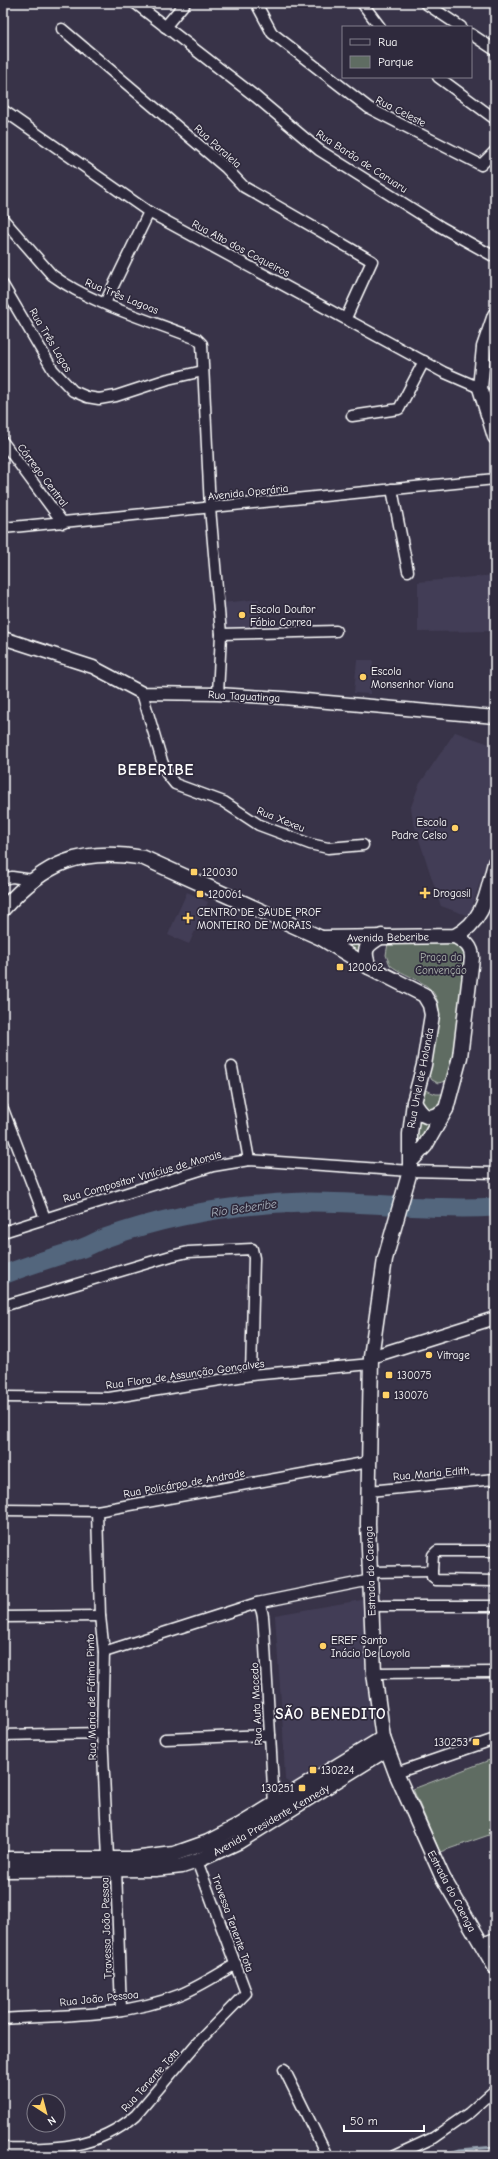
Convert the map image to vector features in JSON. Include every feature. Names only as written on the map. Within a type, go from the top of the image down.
[{"type":"main road","points":[[495,315],[484,347],[480,388],[495,437]]},
{"type":"main road","name":"Avenida Beberibe","points":[[3,909],[33,880],[61,864],[80,856],[120,854],[144,858],[321,938],[369,967],[424,995]]},
{"type":"main road","points":[[455,936],[467,930],[477,919],[485,902],[495,863]]},
{"type":"main road","points":[[369,967],[365,955],[366,948],[370,943],[382,936]]},
{"type":"main road","name":"Avenida Beberibe","points":[[321,938],[455,936]]},
{"type":"main road","name":"Rua Uriel de Holanda","points":[[395,1222],[411,1166],[425,1146],[446,1109],[460,1057],[472,951],[466,942],[455,936]]},
{"type":"main road","name":"Rua Uriel de Holanda","points":[[411,1166],[410,1134],[414,1102],[424,1065],[432,1015],[430,1005],[424,995]]},
{"type":"main road","points":[[414,1102],[419,1112],[424,1116],[432,1117],[446,1109]]},
{"type":"main road","name":"Estrada do Caenga","points":[[395,1222],[385,1259],[371,1360],[369,1491],[374,1673],[385,1744],[396,1773],[443,1878],[480,1944],[495,1967]]},
{"type":"main road","name":"Avenida Presidente Kennedy","points":[[3,1870],[112,1864],[134,1859],[174,1854],[208,1842],[385,1744]]},
{"type":"main road","name":"Avenida Presidente Kennedy","points":[[3,1859],[112,1864],[155,1869],[182,1866],[197,1861],[238,1842],[385,1744]]},
{"type":"street","name":"Rua Barão de Caruaru","points":[[135,3],[319,150],[441,227],[495,257]]},
{"type":"street","points":[[165,27],[185,3]]},
{"type":"street","name":"Rua Celeste","points":[[256,3],[272,33],[369,108],[481,165],[495,151]]},
{"type":"street","points":[[362,3],[379,26]]},
{"type":"street","points":[[425,3],[460,26]]},
{"type":"street","name":"Rua Paralela","points":[[62,29],[226,168],[244,187],[372,260],[346,318]]},
{"type":"street","points":[[472,35],[495,50]]},
{"type":"street","points":[[439,78],[495,119]]},
{"type":"street","name":"Rua Alto dos Coqueiros","points":[[3,110],[149,212],[424,361],[480,388]]},
{"type":"street","points":[[105,303],[149,212]]},
{"type":"street","name":"Rua Três Lagoas","points":[[3,219],[52,274],[85,295],[200,340],[203,349],[203,371]]},
{"type":"street","name":"Rua Três Lagos","points":[[3,285],[53,370],[73,391],[87,397],[99,398],[116,396],[168,379],[203,371]]},
{"type":"street","points":[[352,416],[399,409],[424,361]]},
{"type":"street","points":[[203,371],[210,508],[221,634],[218,694]]},
{"type":"street","name":"Córrego Central","points":[[3,442],[64,523]]},
{"type":"street","name":"Avenida Operária","points":[[3,528],[495,479]]},
{"type":"street","points":[[392,489],[408,571]]},
{"type":"street","points":[[221,634],[336,631]]},
{"type":"street","name":"Rua Taguatinga","points":[[3,638],[93,667],[142,693],[218,694],[495,717]]},
{"type":"street","name":"Rua Xexeu","points":[[142,693],[162,761],[167,774],[175,784],[224,802],[258,825],[310,844],[328,848],[363,845]]},
{"type":"street","points":[[3,879],[12,877],[33,880]]},
{"type":"street","points":[[232,1067],[249,1160]]},
{"type":"street","points":[[3,1109],[45,1218]]},
{"type":"street","name":"Rua Compositor Vinícius de Morais","points":[[3,1232],[213,1166],[249,1160],[411,1166],[495,1173]]},
{"type":"street","points":[[3,1306],[188,1252],[250,1249],[254,1252],[251,1376]]},
{"type":"street","points":[[371,1360],[495,1318]]},
{"type":"street","name":"Rua Flora de Assunção Gonçalves","points":[[3,1397],[109,1398],[251,1376],[371,1360]]},
{"type":"street","name":"Rua Policárpo de Andrade","points":[[3,1510],[97,1511],[369,1462]]},
{"type":"street","name":"Rua Maria Edith","points":[[369,1491],[495,1479]]},
{"type":"street","name":"Rua Maria de Fátima Pinto","points":[[97,1511],[100,1616],[104,1652],[102,1733],[112,1864]]},
{"type":"street","points":[[495,1551],[434,1552],[432,1571],[432,1577],[436,1580],[495,1581]]},
{"type":"street","points":[[104,1652],[257,1603],[371,1576],[432,1571]]},
{"type":"street","name":"Rua Auta Macedo","points":[[257,1603],[262,1612],[264,1629],[274,1805]]},
{"type":"street","points":[[372,1606],[495,1606]]},
{"type":"street","points":[[3,1617],[100,1616]]},
{"type":"street","points":[[374,1673],[495,1672]]},
{"type":"street","points":[[3,1735],[102,1733]]},
{"type":"street","points":[[165,1739],[270,1735]]},
{"type":"street","points":[[396,1773],[495,1738]]},
{"type":"street","name":"Travessa Tenente Tota","points":[[197,1861],[246,1993]]},
{"type":"street","name":"Travessa João Pessoa","points":[[112,1864],[122,2010]]},
{"type":"street","points":[[480,1944],[495,1938]]},
{"type":"street","name":"Rua João Pessoa","points":[[3,2019],[122,2010],[156,2003],[180,1995],[236,1964]]},
{"type":"street","name":"Rua Tenente Tota","points":[[3,2148],[44,2148],[78,2145],[106,2136],[124,2126],[136,2115],[198,2042],[246,1993]]},
{"type":"street","points":[[284,2069],[327,2156]]},
{"type":"street","points":[[394,2156],[433,2138],[469,2113],[495,2090]]},
{"type":"shaded area","points":[[489,357],[495,358],[495,413],[490,389]]},
{"type":"shaded area","points":[[495,575],[495,631],[418,632],[418,582]]},
{"type":"shaded area","name":"Escola Doutor Fábio Correa","points":[[259,599],[263,627],[223,630],[222,603]]},
{"type":"shaded area","name":"Escola Monsenhor Viana","points":[[357,660],[373,660],[370,694],[354,693]]},
{"type":"shaded area","name":"Escola Padre Celso","points":[[455,732],[495,746],[495,835],[469,916],[441,906],[413,821],[411,807],[419,785]]},
{"type":"shaded area","name":"CENTRO DE SAUDE PROF MONTEIRO DE MORAIS","points":[[187,892],[208,902],[189,944],[168,935]]},
{"type":"shaded area","name":"EREF Santo Inácio De Loyola","points":[[367,1599],[372,1735],[300,1781],[290,1783],[285,1780],[275,1615]]},
{"type":"green space","name":"Praça da Convenção","points":[[447,940],[459,946],[465,956],[454,1054],[447,1081],[438,1083],[432,1080],[428,1073],[439,1012],[438,1002],[429,987],[390,965],[386,955],[388,943]]},
{"type":"green space","points":[[342,942],[375,945],[373,960],[343,947]]},
{"type":"green space","points":[[422,1089],[436,1094],[445,1094],[415,1147]]},
{"type":"green space","points":[[495,1758],[495,1833],[440,1852],[413,1789]]},
{"type":"waterway","name":"Rio Beberibe","points":[[3,1275],[31,1264],[80,1249],[105,1238],[129,1230],[178,1217],[228,1208],[304,1202],[447,1208],[495,1207]]},
{"type":"waterway","points":[[440,2156],[460,2150],[495,2147]]},
{"type":"place","name":"Escola Doutor Fábio Correa","points":[[242,615]]},
{"type":"place","name":"Escola Monsenhor Viana","points":[[363,677]]},
{"type":"place","name":"Escola Padre Celso","points":[[455,828]]},
{"type":"place","name":"120030","points":[[194,872]]},
{"type":"place","name":"Drogasil","points":[[425,893]]},
{"type":"place","name":"120061","points":[[200,894]]},
{"type":"place","name":"CENTRO DE SAUDE PROF MONTEIRO DE MORAIS","points":[[188,918]]},
{"type":"place","name":"120062","points":[[340,967]]},
{"type":"place","name":"Vitrage","points":[[429,1355]]},
{"type":"place","name":"130075","points":[[389,1375]]},
{"type":"place","name":"130076","points":[[386,1395]]},
{"type":"place","name":"EREF Santo Inácio De Loyola","points":[[323,1646]]},
{"type":"place","name":"130253","points":[[476,1742]]},
{"type":"place","name":"130224","points":[[313,1770]]},
{"type":"place","name":"130251","points":[[302,1788]]},
{"type":"district","name":"BEBERIBE","points":[[156,770]]},
{"type":"district","name":"SÃO BENEDITO","points":[[331,1714]]}]
